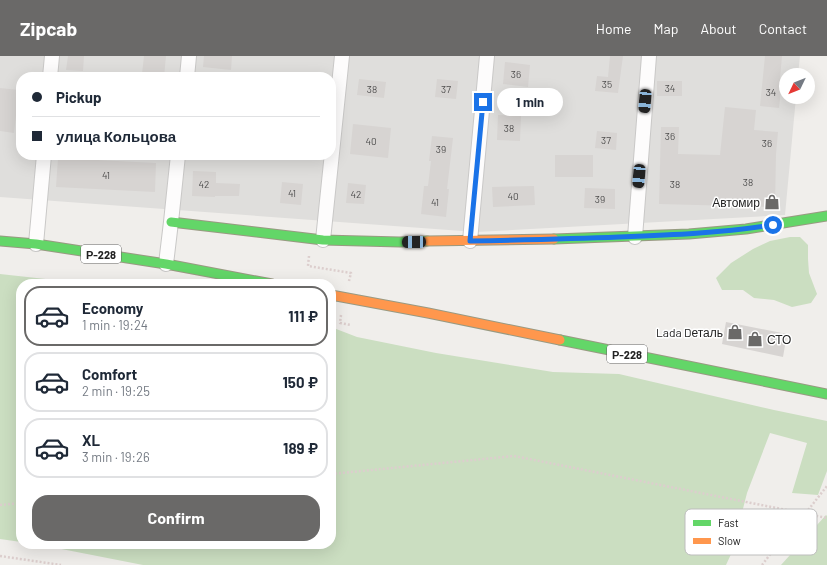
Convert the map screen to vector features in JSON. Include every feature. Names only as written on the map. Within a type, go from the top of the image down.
[{"type":"main road","points":[[171,222],[322,240],[400,242],[635,237],[689,234],[746,229],[827,216]]},
{"type":"main road","name":"Р-228","points":[[0,241],[36,244],[166,264],[246,279]]},
{"type":"main road","name":"Р-228","points":[[336,296],[428,313],[827,394]]},
{"type":"street","points":[[50,72],[52,56]]},
{"type":"street","points":[[187,72],[189,56]]},
{"type":"street","points":[[336,111],[342,56]]},
{"type":"street","points":[[470,241],[487,56]]},
{"type":"street","points":[[635,237],[649,56]]},
{"type":"street","points":[[36,244],[44,160]]},
{"type":"street","points":[[166,264],[177,160]]},
{"type":"street","points":[[322,240],[331,160]]},
{"type":"path","points":[[336,474],[514,456],[780,509]]},
{"type":"path","points":[[809,509],[827,486]]},
{"type":"path","points":[[0,505],[16,503]]},
{"type":"path","points":[[817,516],[827,518]]},
{"type":"path","points":[[762,565],[770,555]]},
{"type":"path","points":[[0,556],[61,565]]},
{"type":"shaded area","points":[[0,56],[800,56],[799,68],[779,68],[779,104],[795,104],[785,215],[476,232],[0,197]]},
{"type":"green space","points":[[790,237],[800,237],[808,245],[809,273],[817,294],[811,303],[792,307],[774,300],[754,298],[743,290],[722,290],[716,278],[731,263],[753,249],[770,241]]},
{"type":"green space","points":[[0,274],[46,279],[16,279],[16,541],[0,539]]},
{"type":"green space","points":[[336,329],[357,337],[436,353],[553,372],[619,374],[827,421],[827,471],[818,495],[792,493],[807,443],[770,433],[747,493],[743,509],[685,509],[685,555],[731,555],[726,565],[143,565],[61,549],[336,549]]},
{"type":"green space","points":[[826,515],[827,516],[827,565],[781,565],[790,555],[817,555],[817,525]]},
{"type":"building","points":[[68,56],[84,56],[83,71],[66,70]]},
{"type":"building","points":[[144,56],[166,56],[164,72],[142,72]]},
{"type":"building","points":[[204,56],[232,56],[231,70],[203,67]]},
{"type":"building","points":[[610,56],[623,56],[618,93],[595,91],[597,76],[608,77]]},
{"type":"building","points":[[765,56],[782,56],[781,68],[779,68],[779,108],[760,106]]},
{"type":"building","points":[[505,62],[530,65],[528,87],[503,84]]},
{"type":"building","points":[[359,79],[386,82],[384,98],[357,95]]},
{"type":"building","points":[[437,79],[458,81],[456,99],[435,97]]},
{"type":"building","points":[[657,81],[682,81],[682,96],[657,96]]},
{"type":"building","points":[[0,88],[16,90],[16,116],[14,133],[0,131]]},
{"type":"building","points":[[725,107],[756,110],[754,130],[778,132],[775,207],[659,204],[661,127],[679,127],[678,154],[720,155]]},
{"type":"building","points":[[498,115],[521,116],[520,141],[497,140]]},
{"type":"building","points":[[353,124],[391,128],[388,158],[350,154]]},
{"type":"building","points":[[597,131],[617,133],[616,150],[595,148]]},
{"type":"building","points":[[432,136],[453,138],[447,189],[449,189],[446,217],[421,214],[424,186],[428,186]]},
{"type":"building","points":[[555,155],[593,155],[593,177],[555,177]]},
{"type":"building","points":[[58,160],[97,160],[156,163],[155,192],[56,187]]},
{"type":"building","points":[[193,171],[216,172],[216,183],[240,184],[239,196],[192,196]]},
{"type":"building","points":[[282,182],[303,184],[301,205],[280,203]]},
{"type":"building","points":[[348,183],[366,185],[364,204],[346,203]]},
{"type":"building","points":[[534,186],[535,205],[493,207],[492,187]]},
{"type":"building","points":[[585,188],[615,189],[615,209],[584,208]]},
{"type":"building","name":"СТО","points":[[726,322],[787,334],[783,357],[722,344]]},
{"type":"traffic: fast","points":[[554,239],[689,234],[746,229],[827,216]]},
{"type":"traffic: fast","points":[[171,222],[323,240],[400,242],[427,241]]},
{"type":"traffic: fast","points":[[0,241],[36,244],[166,264],[246,279]]},
{"type":"traffic: fast","points":[[560,340],[827,394]]},
{"type":"traffic: slow","points":[[427,241],[554,239]]},
{"type":"traffic: slow","points":[[336,296],[560,340]]},
{"type":"place","name":"Автомир","points":[[772,202]]},
{"type":"place","name":"Lada Dеталь","points":[[735,332]]},
{"type":"place","name":"СТО","points":[[755,339]]},
{"type":"route","points":[[483,102],[470,241],[635,237],[689,234],[773,225]]}]
